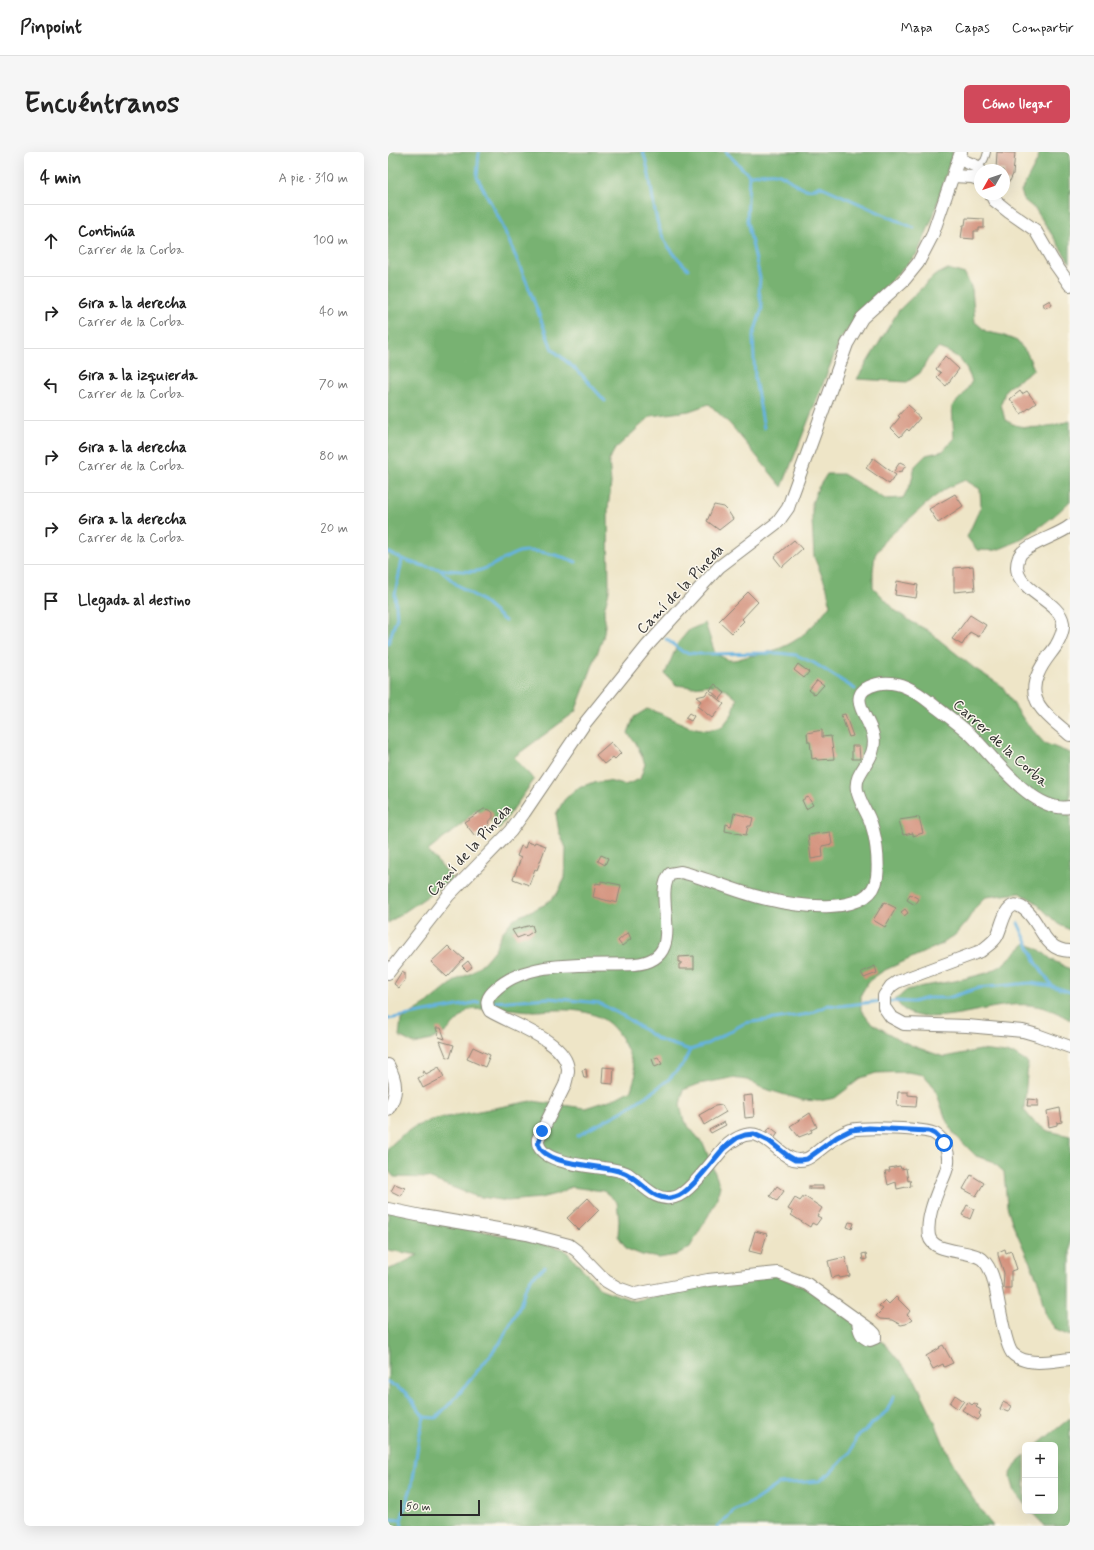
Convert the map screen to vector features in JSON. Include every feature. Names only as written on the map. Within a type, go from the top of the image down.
[{"type":"street","points":[[960,155],[974,165]]},
{"type":"street","name":"Camí de la Pineda","points":[[388,973],[448,896],[524,813],[581,729],[647,646],[719,567],[778,522],[783,516],[792,496],[847,344],[862,318],[905,279],[918,263],[932,236],[960,155]]},
{"type":"street","points":[[952,179],[974,177]]},
{"type":"street","points":[[994,200],[1008,212],[1035,230],[1070,284]]},
{"type":"street","points":[[1070,526],[1054,536],[1027,548],[1019,557],[1017,564],[1018,573],[1023,582],[1029,589],[1056,610],[1063,623],[1063,631],[1060,639],[1037,675],[1035,693],[1036,700],[1047,716],[1070,735]]},
{"type":"street","name":"Carrer de la Corba","points":[[1070,807],[1059,808],[1052,806],[1033,796],[1000,767],[982,746],[964,729],[921,696],[907,688],[890,682],[876,685],[863,692],[859,703],[873,734],[874,750],[857,781],[856,789],[873,827],[878,868],[874,886],[864,897],[849,904],[840,905],[810,905],[768,900],[688,873],[675,872],[670,874],[665,884],[664,890],[667,914],[666,936],[661,952],[654,958],[648,962],[635,964],[574,965],[542,968],[506,981],[492,993],[486,1002],[490,1011],[551,1043],[567,1064],[567,1077],[565,1085],[538,1139],[538,1144],[544,1154],[561,1160],[623,1172],[650,1193],[658,1197],[667,1199],[683,1194],[730,1142],[745,1135],[754,1134],[762,1137],[788,1156],[795,1160],[801,1160],[807,1159],[837,1137],[858,1129],[925,1131],[935,1134],[944,1143],[948,1164],[930,1216],[930,1238],[937,1246],[973,1255],[982,1259],[988,1265],[992,1273],[1008,1345],[1015,1356],[1028,1361],[1050,1361],[1070,1358]]},
{"type":"street","points":[[1070,951],[1059,949],[1052,945],[1041,933],[1029,914],[1021,907],[1015,906],[1010,908],[1004,915],[997,938],[982,951],[897,982],[886,992],[883,1002],[884,1007],[891,1017],[904,1024],[967,1026],[1023,1031],[1042,1036],[1070,1047]]},
{"type":"street","points":[[388,1065],[394,1077],[396,1091],[394,1099],[388,1109]]},
{"type":"street","points":[[388,1209],[527,1234],[569,1245],[577,1250],[606,1281],[618,1288],[635,1294],[708,1280],[778,1273],[807,1284],[858,1321]]},
{"type":"lane","points":[[982,164],[985,160],[987,152]]},
{"type":"green space","points":[[388,152],[953,152],[933,217],[917,254],[866,306],[841,338],[782,487],[731,425],[709,404],[689,411],[651,416],[615,449],[609,460],[611,483],[608,509],[609,591],[604,610],[605,626],[603,638],[575,712],[514,757],[534,780],[499,829],[477,809],[463,823],[428,851],[453,879],[388,923]]},
{"type":"green space","points":[[1040,152],[1070,152],[1070,263],[1036,210],[1024,200],[1021,191],[1037,161]]},
{"type":"green space","points":[[948,269],[965,274],[972,289],[975,322],[987,332],[1002,335],[1017,341],[1027,353],[1034,369],[1006,389],[1001,404],[1005,420],[1017,426],[1025,427],[1045,426],[1070,421],[1070,501],[1036,530],[1015,542],[996,550],[977,550],[967,537],[981,506],[980,489],[965,480],[947,488],[933,498],[884,541],[875,555],[873,587],[896,611],[927,630],[974,668],[1002,686],[1024,720],[1044,743],[1070,753],[1070,930],[1058,924],[1034,901],[1020,893],[986,897],[975,908],[967,921],[955,935],[942,944],[883,971],[869,981],[861,994],[861,1010],[870,1022],[898,1039],[944,1057],[981,1050],[1014,1054],[1028,1063],[1024,1110],[1034,1122],[1048,1131],[1070,1136],[1070,1336],[1056,1330],[1046,1316],[1039,1283],[1012,1222],[1007,1206],[1004,1172],[992,1161],[976,1156],[954,1134],[946,1120],[935,1088],[924,1075],[907,1072],[876,1073],[861,1078],[835,1098],[819,1101],[802,1100],[762,1088],[747,1080],[731,1078],[699,1084],[683,1090],[680,1105],[684,1121],[704,1145],[720,1186],[716,1201],[690,1247],[676,1255],[659,1258],[642,1255],[627,1249],[618,1236],[619,1220],[617,1202],[604,1191],[571,1187],[556,1194],[540,1198],[507,1201],[475,1196],[428,1178],[394,1177],[388,1170],[388,1148],[414,1127],[431,1120],[532,1101],[585,1108],[616,1098],[631,1090],[636,1074],[624,1044],[609,1024],[599,1017],[587,1013],[572,1010],[468,1010],[446,1032],[431,1040],[414,1044],[399,1036],[401,1020],[428,1003],[456,980],[471,973],[484,962],[495,949],[502,933],[513,919],[544,905],[557,894],[565,878],[566,848],[559,832],[556,814],[564,800],[576,789],[591,783],[608,781],[625,785],[640,779],[645,764],[638,747],[628,733],[634,717],[647,709],[690,727],[707,730],[722,727],[732,714],[737,699],[725,689],[710,685],[692,687],[676,685],[665,674],[678,643],[689,630],[705,623],[715,653],[729,660],[734,660],[776,650],[796,640],[813,625],[830,605],[827,588],[814,557],[812,520],[812,503],[818,488],[827,474],[843,474],[885,499],[903,498],[911,483],[915,466],[926,455],[943,451],[954,439],[952,406],[964,394],[972,381],[963,363],[956,356],[938,348],[928,359],[920,373],[907,382],[857,379],[899,310],[934,276]]},
{"type":"green space","points":[[1026,943],[1040,950],[1052,960],[1070,969],[1070,1020],[1054,1011],[1038,1006],[1023,1005],[993,1007],[945,1016],[931,1017],[913,1015],[903,1009],[895,1000],[907,990],[987,973],[1001,966]]},
{"type":"green space","points":[[388,1210],[564,1249],[601,1289],[634,1301],[694,1287],[776,1275],[823,1296],[885,1344],[915,1380],[948,1454],[970,1494],[993,1526],[388,1526],[388,1269],[418,1255],[388,1250]]},
{"type":"green space","points":[[1070,1418],[1070,1526],[1045,1526],[1033,1514],[1058,1514],[1058,1442],[1041,1442]]},
{"type":"green space","points":[[1022,1458],[1022,1501],[1015,1492],[1010,1475]]},
{"type":"building","points":[[997,152],[1015,153],[1013,174],[1010,181],[1010,164],[996,164]]},
{"type":"building","points":[[966,218],[984,219],[984,228],[979,228],[979,231],[974,231],[974,239],[961,238],[963,225],[965,225]]},
{"type":"building","points":[[1050,300],[1052,305],[1045,308],[1043,304]]},
{"type":"building","points":[[945,356],[959,369],[946,386],[938,379],[937,377],[941,373],[936,369]]},
{"type":"building","points":[[1020,391],[1022,394],[1027,391],[1036,403],[1021,414],[1010,399]]},
{"type":"building","points":[[908,405],[920,418],[909,431],[907,429],[900,437],[891,428],[900,417],[898,416]]},
{"type":"building","points":[[873,458],[896,475],[889,484],[866,468]]},
{"type":"building","points":[[900,462],[906,465],[902,471],[894,471]]},
{"type":"building","points":[[955,494],[963,506],[938,523],[929,509]]},
{"type":"building","points":[[714,505],[724,507],[733,519],[719,530],[707,521]]},
{"type":"building","points":[[794,540],[802,549],[782,567],[774,557]]},
{"type":"building","points":[[973,566],[975,590],[954,592],[954,568]]},
{"type":"building","points":[[897,581],[918,585],[916,598],[895,595]]},
{"type":"building","points":[[748,592],[758,602],[742,619],[744,621],[732,633],[719,621]]},
{"type":"building","points":[[970,615],[986,625],[979,637],[970,632],[962,645],[952,639]]},
{"type":"building","points":[[798,664],[809,672],[804,678],[794,670]]},
{"type":"building","points":[[817,680],[824,685],[815,695],[809,690]]},
{"type":"building","points":[[715,684],[725,693],[720,699],[710,690]]},
{"type":"building","points":[[708,691],[724,704],[712,718],[697,706],[701,701],[696,697],[705,695]]},
{"type":"building","points":[[689,713],[694,716],[691,721],[685,718]]},
{"type":"building","points":[[845,714],[853,736],[849,737],[841,715]]},
{"type":"building","points":[[822,730],[822,737],[831,736],[834,759],[812,759],[810,742],[808,742],[807,733]]},
{"type":"building","points":[[611,742],[621,753],[615,759],[613,757],[604,764],[596,755]]},
{"type":"building","points":[[852,746],[859,746],[860,759],[852,759]]},
{"type":"building","points":[[808,797],[813,805],[806,809],[802,800]]},
{"type":"building","points":[[484,809],[490,810],[493,813],[493,817],[489,822],[490,825],[475,836],[464,822]]},
{"type":"building","points":[[734,813],[753,818],[751,826],[748,826],[746,835],[725,831],[726,824],[731,826]]},
{"type":"building","points":[[919,817],[923,833],[913,836],[913,833],[903,835],[899,820]]},
{"type":"building","points":[[830,832],[832,844],[822,846],[823,857],[811,859],[808,835]]},
{"type":"building","points":[[527,842],[534,844],[535,842],[546,846],[537,870],[535,869],[529,885],[513,879],[521,858],[517,856],[521,846],[525,848]]},
{"type":"building","points":[[601,855],[608,858],[605,865],[598,861]]},
{"type":"building","points":[[601,881],[621,885],[617,903],[593,897],[596,883],[601,884]]},
{"type":"building","points":[[910,894],[919,899],[915,905],[907,900]]},
{"type":"building","points":[[884,902],[896,908],[885,927],[873,920]]},
{"type":"building","points":[[905,909],[908,913],[904,916],[901,912]]},
{"type":"building","points":[[532,925],[534,931],[526,936],[517,938],[512,930]]},
{"type":"building","points":[[628,932],[631,939],[622,946],[618,941]]},
{"type":"building","points":[[448,946],[464,959],[447,977],[431,962]]},
{"type":"building","points":[[694,956],[694,969],[679,969],[679,964],[681,964],[681,962],[679,962],[679,957]]},
{"type":"building","points":[[468,961],[472,967],[467,971],[462,966]]},
{"type":"building","points":[[875,966],[877,973],[864,978],[861,972]]},
{"type":"building","points":[[402,971],[405,973],[405,980],[399,988],[394,984]]},
{"type":"building","points":[[436,1028],[441,1028],[445,1039],[439,1037]]},
{"type":"building","points":[[440,1041],[454,1045],[450,1058],[446,1056]]},
{"type":"building","points":[[473,1047],[490,1055],[485,1067],[467,1059]]},
{"type":"building","points":[[658,1057],[662,1064],[655,1067],[652,1059]]},
{"type":"building","points":[[439,1067],[444,1077],[423,1088],[418,1078],[424,1075],[422,1072],[424,1071],[426,1074]]},
{"type":"building","points":[[603,1067],[614,1068],[613,1084],[602,1083]]},
{"type":"building","points":[[586,1069],[587,1078],[584,1078],[582,1070]]},
{"type":"building","points":[[898,1092],[908,1092],[908,1095],[917,1096],[916,1107],[897,1106]]},
{"type":"building","points":[[752,1095],[754,1117],[745,1118],[743,1096]]},
{"type":"building","points":[[1028,1099],[1038,1100],[1038,1106],[1027,1106]]},
{"type":"building","points":[[722,1105],[726,1112],[704,1125],[699,1115],[715,1106]]},
{"type":"building","points":[[1060,1108],[1062,1122],[1049,1127],[1047,1111]]},
{"type":"building","points":[[810,1113],[817,1127],[811,1130],[812,1132],[799,1137],[790,1126]]},
{"type":"building","points":[[724,1122],[726,1125],[711,1133],[709,1130]]},
{"type":"building","points":[[770,1127],[778,1133],[774,1139],[766,1133]]},
{"type":"building","points":[[900,1166],[901,1169],[906,1168],[908,1181],[910,1180],[911,1186],[897,1189],[896,1182],[888,1185],[885,1171],[890,1171],[889,1168]]},
{"type":"building","points":[[971,1175],[984,1183],[976,1196],[963,1189]]},
{"type":"building","points":[[395,1184],[405,1188],[401,1196],[391,1191]]},
{"type":"building","points":[[777,1186],[784,1191],[777,1201],[770,1196]]},
{"type":"building","points":[[809,1186],[823,1186],[823,1189],[809,1189]]},
{"type":"building","points":[[804,1196],[822,1208],[817,1216],[821,1218],[816,1225],[812,1223],[810,1227],[791,1215],[793,1212],[788,1209],[795,1198],[800,1201]]},
{"type":"building","points":[[588,1198],[599,1210],[579,1230],[567,1218]]},
{"type":"building","points":[[967,1205],[974,1209],[970,1219],[962,1215]]},
{"type":"building","points":[[849,1222],[854,1223],[852,1229],[847,1227]]},
{"type":"building","points":[[755,1231],[767,1234],[761,1254],[749,1251]]},
{"type":"building","points":[[1005,1249],[1006,1253],[1011,1251],[1017,1269],[1011,1271],[1011,1288],[1003,1288],[1004,1273],[998,1252]]},
{"type":"building","points":[[866,1253],[867,1259],[863,1260],[862,1254]]},
{"type":"building","points":[[845,1257],[850,1276],[840,1278],[839,1276],[832,1278],[828,1261]]},
{"type":"building","points":[[896,1297],[910,1311],[907,1315],[912,1320],[906,1324],[901,1325],[892,1320],[880,1319],[876,1316],[883,1309],[879,1306],[885,1300],[889,1304]]},
{"type":"building","points":[[943,1345],[953,1363],[944,1367],[943,1364],[933,1369],[926,1356]]},
{"type":"building","points":[[955,1395],[964,1401],[958,1409],[950,1403]]},
{"type":"building","points":[[968,1402],[972,1405],[974,1403],[978,1405],[976,1407],[981,1410],[979,1414],[981,1416],[978,1420],[962,1410]]},
{"type":"building","points":[[1003,1402],[1011,1406],[1008,1412],[1000,1409]]},
{"type":"waterway","points":[[479,152],[477,177],[500,220],[527,283],[552,349],[581,374],[605,401]]},
{"type":"waterway","points":[[643,152],[649,174],[654,208],[660,231],[670,249],[688,269]]},
{"type":"waterway","points":[[726,152],[749,175],[775,173],[781,175],[801,188],[813,189],[820,186],[914,228]]},
{"type":"waterway","points":[[749,175],[747,221],[760,278],[759,290],[762,308],[753,337],[755,379],[764,428]]},
{"type":"waterway","points":[[388,552],[397,557],[424,566],[462,571],[482,570],[514,554],[525,551],[548,553],[576,562]]},
{"type":"waterway","points":[[388,644],[397,617],[395,594],[402,560]]},
{"type":"waterway","points":[[439,569],[456,584],[481,600],[505,621]]},
{"type":"waterway","points":[[666,639],[683,652],[699,654],[778,653],[796,655],[814,663],[855,689]]},
{"type":"waterway","points":[[1018,923],[1036,962],[1052,986]]},
{"type":"waterway","points":[[887,1001],[913,1002],[928,998],[948,998],[978,988],[1030,983],[1052,986],[1070,992]]},
{"type":"waterway","points":[[495,1002],[549,998],[599,1003],[625,1017],[659,1040],[690,1050],[705,1045],[745,1023],[809,1014],[828,1005],[839,1006],[882,1001]]},
{"type":"waterway","points":[[388,1019],[479,1002]]},
{"type":"waterway","points":[[577,1136],[621,1112],[651,1093],[668,1080],[683,1064],[690,1050]]},
{"type":"waterway","points":[[424,1417],[436,1418],[458,1395],[500,1343],[520,1306],[525,1289],[531,1278],[545,1267]]},
{"type":"waterway","points":[[388,1382],[406,1393],[424,1417],[419,1438],[412,1485],[401,1520]]},
{"type":"waterway","points":[[718,1526],[734,1511],[754,1501],[779,1484],[819,1481],[829,1474],[851,1452],[856,1438],[887,1411],[894,1396]]},
{"type":"waterway","points":[[388,1519],[401,1520],[402,1526]]},
{"type":"route","points":[[542,1131],[538,1139],[538,1144],[544,1154],[551,1158],[623,1172],[650,1193],[667,1199],[683,1194],[730,1142],[745,1135],[754,1134],[762,1137],[795,1160],[807,1159],[837,1137],[851,1130],[858,1129],[869,1128],[929,1131],[940,1138],[944,1143]]}]
